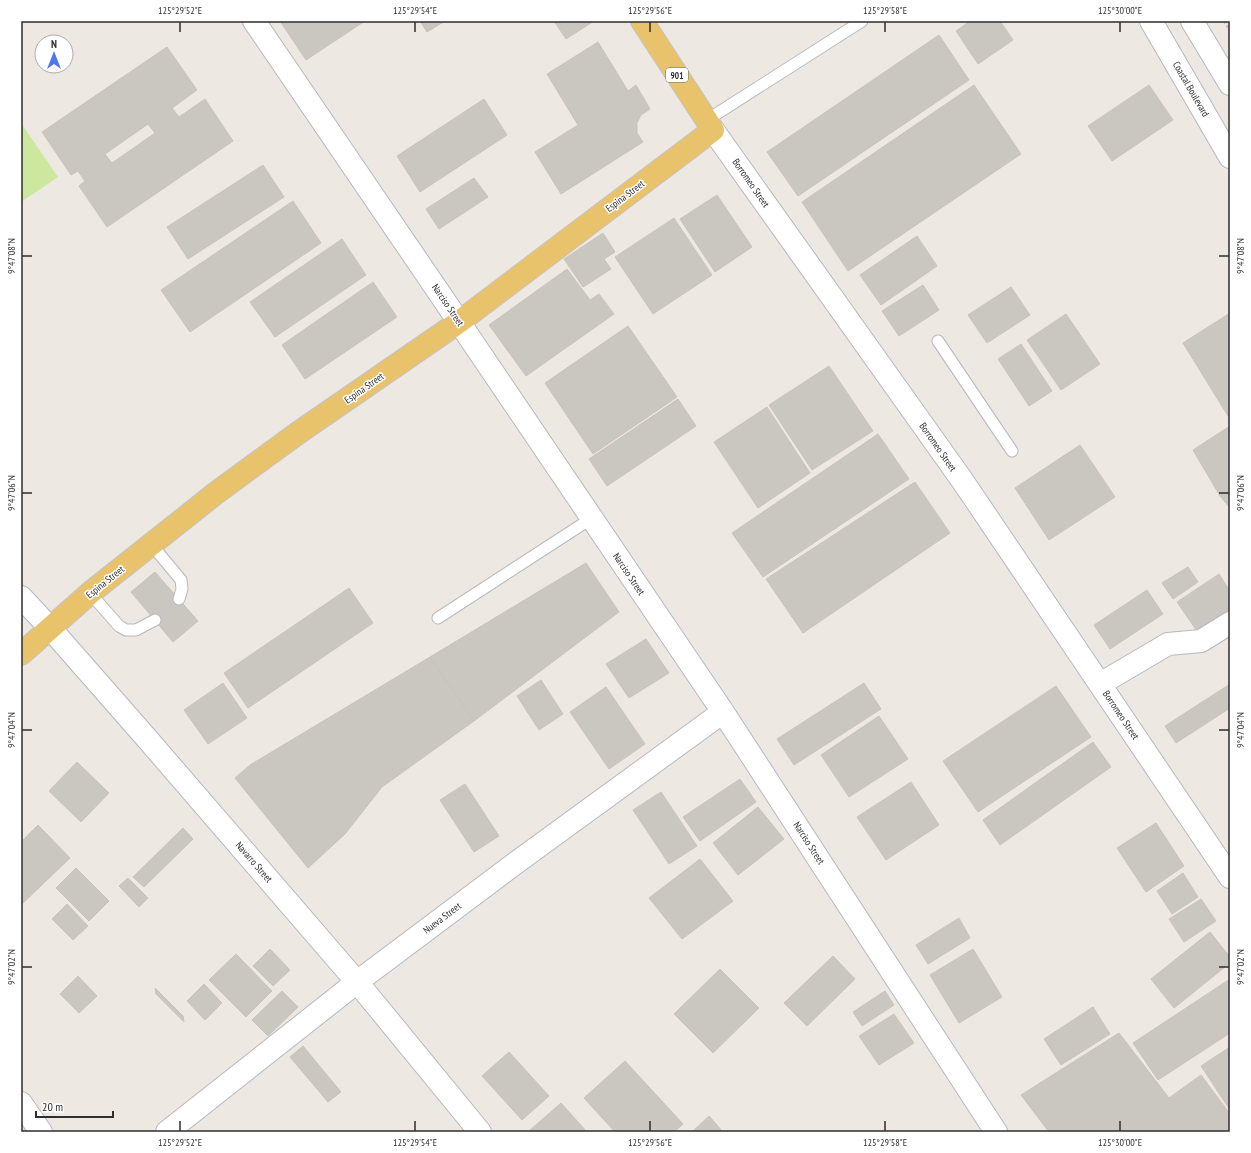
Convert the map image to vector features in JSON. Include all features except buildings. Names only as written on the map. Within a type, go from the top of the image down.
[{"type":"main road","name":"Borromeo Street","points":[[642,21],[710,125]]},
{"type":"main road","name":"Espina Street","points":[[21,654],[90,593],[216,493],[298,433],[459,322],[710,125]]},
{"type":"street","name":"Narciso Street","points":[[254,21],[723,712],[996,1132]]},
{"type":"street","points":[[1155,28],[1182,21]]},
{"type":"street","points":[[1192,21],[1230,84]]},
{"type":"street","name":"Coastal Boulevard","points":[[1155,28],[1230,157]]},
{"type":"street","name":"Borromeo Street","points":[[710,125],[962,480],[1230,877]]},
{"type":"street","name":"Navarro Street","points":[[21,597],[50,628],[357,982],[480,1132]]},
{"type":"street","points":[[1100,684],[1168,644],[1200,641],[1230,623]]},
{"type":"street","name":"Nueva Street","points":[[167,1132],[357,982],[512,865],[723,712]]},
{"type":"street","points":[[21,1103],[42,1132]]},
{"type":"lane","points":[[710,125],[862,21]]},
{"type":"lane","points":[[938,341],[1012,451]]},
{"type":"lane","points":[[438,618],[592,518]]},
{"type":"lane","points":[[151,544],[181,580],[182,589],[179,599]]},
{"type":"lane","points":[[90,593],[119,626],[126,630],[136,630],[155,620]]},
{"type":"path","points":[[1224,21],[1230,32]]},
{"type":"green space","points":[[21,123],[58,177],[21,202]]}]
